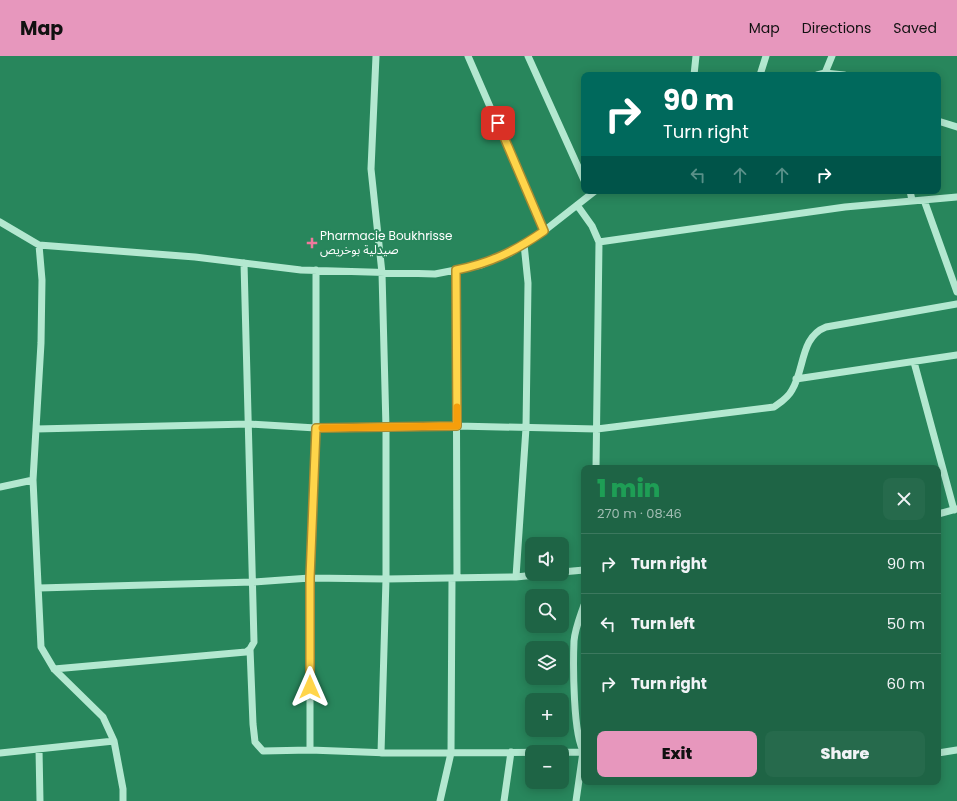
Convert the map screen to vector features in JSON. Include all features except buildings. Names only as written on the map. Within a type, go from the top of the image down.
[{"type":"street","points":[[376,56],[371,169],[382,273],[386,428],[386,580],[381,753]]},
{"type":"street","points":[[468,56],[544,231]]},
{"type":"street","points":[[528,56],[581,173]]},
{"type":"street","points":[[694,72],[696,56]]},
{"type":"street","points":[[761,72],[766,56]]},
{"type":"street","points":[[822,72],[832,56]]},
{"type":"street","points":[[941,122],[957,127]]},
{"type":"street","points":[[0,222],[39,246],[195,257],[316,270],[435,274],[481,264],[510,253],[544,231],[590,194]]},
{"type":"street","points":[[911,194],[912,200]]},
{"type":"street","points":[[599,242],[845,207],[912,200],[957,198]]},
{"type":"street","points":[[924,200],[957,292]]},
{"type":"street","points":[[577,205],[592,226],[599,242],[596,465]]},
{"type":"street","points":[[516,577],[526,428],[528,283],[524,244]]},
{"type":"street","points":[[39,246],[42,280],[41,327],[32,480],[41,647],[54,669],[103,717],[114,741],[123,789],[123,801]]},
{"type":"street","points":[[54,669],[246,652],[250,649],[254,642],[244,263]]},
{"type":"street","points":[[310,750],[310,578],[316,428],[316,270]]},
{"type":"street","points":[[440,801],[451,753],[457,426],[456,270]]},
{"type":"street","points":[[36,429],[249,424],[316,428],[457,426],[597,429],[774,407],[785,399],[793,389],[810,338],[817,330],[826,327],[957,304]]},
{"type":"street","points":[[796,379],[957,355]]},
{"type":"street","points":[[914,362],[956,509],[941,513]]},
{"type":"street","points":[[0,487],[32,480]]},
{"type":"street","points":[[569,571],[581,570]]},
{"type":"street","points":[[39,588],[253,582],[310,578],[386,580],[525,576]]},
{"type":"street","points":[[581,616],[574,640],[575,692],[579,743],[581,747]]},
{"type":"street","points":[[250,649],[255,742],[263,751],[310,750],[381,753],[581,752]]},
{"type":"street","points":[[0,753],[114,741]]},
{"type":"street","points":[[39,749],[40,801]]},
{"type":"street","points":[[941,753],[957,750]]},
{"type":"street","points":[[504,801],[511,752]]},
{"type":"street","points":[[576,801],[581,770]]},
{"type":"slow traffic","points":[[322,428],[457,426],[457,407]]},
{"type":"place","name":"Pharmacie Boukhrisse صيدلية بوخريص","points":[[312,243]]},
{"type":"route","points":[[310,687],[310,578],[316,428],[457,426],[456,270],[481,264],[510,253],[544,231],[498,123]]}]
